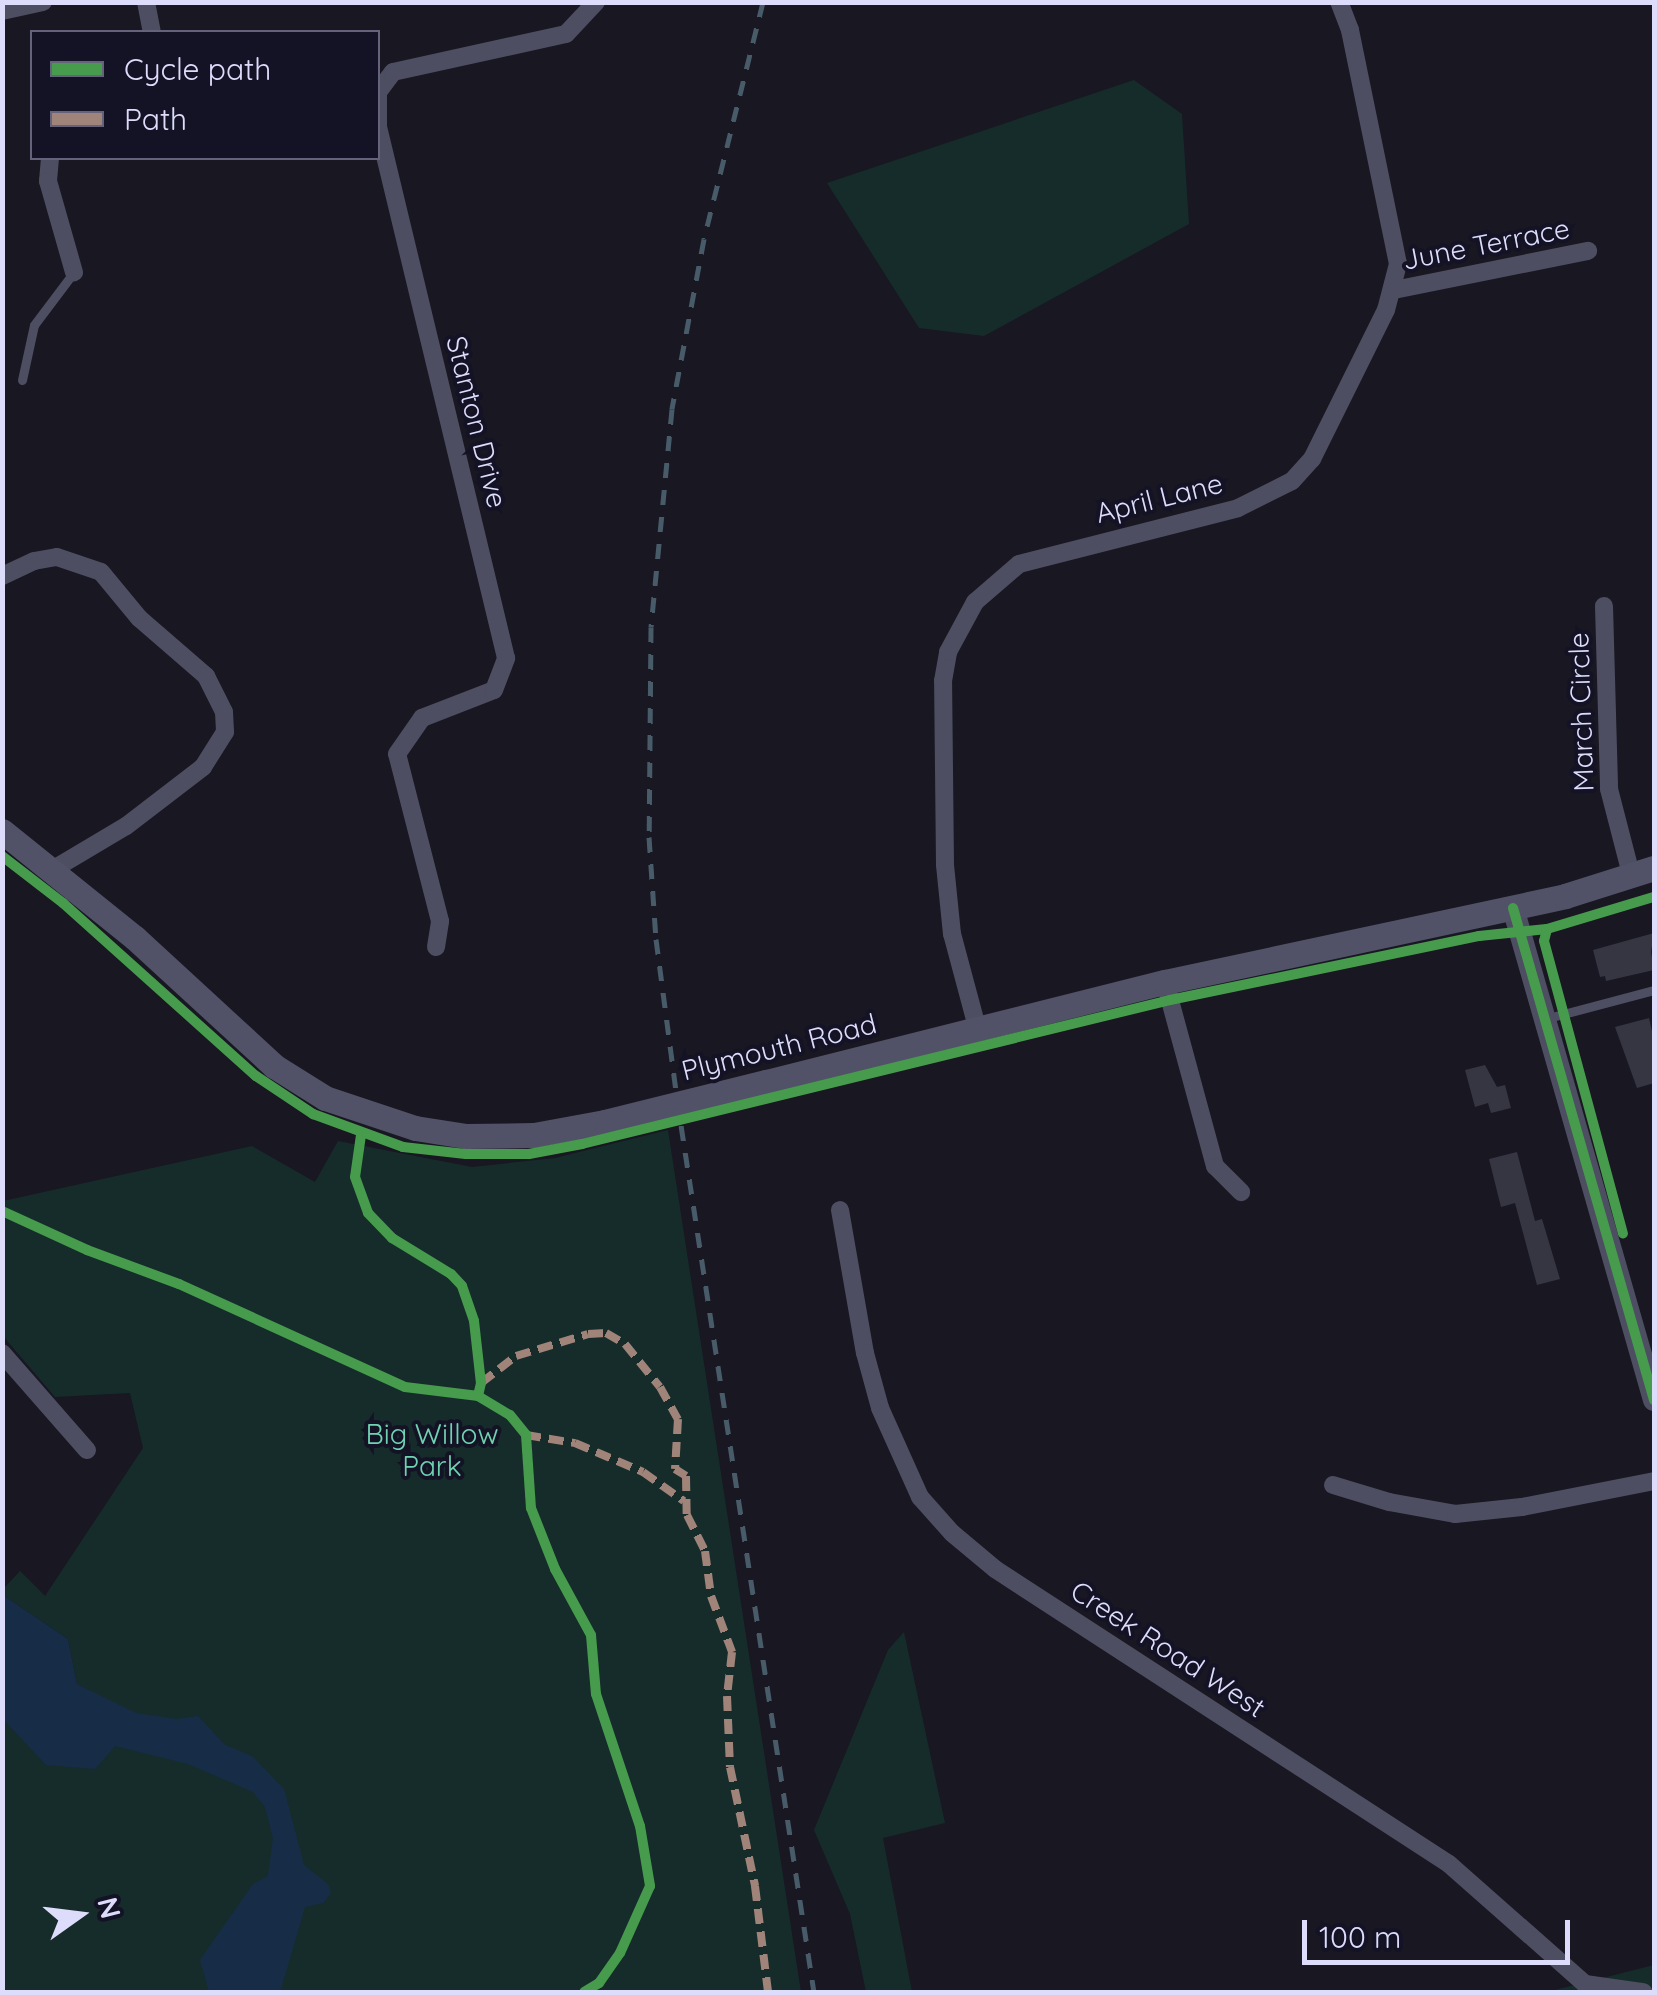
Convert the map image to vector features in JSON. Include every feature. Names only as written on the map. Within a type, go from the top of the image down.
[{"type":"main road","name":"Plymouth Road","points":[[2,831],[52,870],[274,1066],[325,1098],[415,1128],[466,1136],[534,1135],[605,1122],[1166,982],[1513,908],[1643,871]]},
{"type":"street","points":[[2,11],[43,2]]},
{"type":"street","points":[[146,2],[152,30]]},
{"type":"street","name":"Stanton Drive","points":[[380,89],[393,72],[566,34],[596,2]]},
{"type":"street","name":"April Lane","points":[[977,1027],[952,934],[945,864],[943,681],[948,652],[958,626],[995,580],[1019,564],[1238,508],[1292,481],[1312,460],[1394,290],[1395,240],[1350,30],[1338,2]]},
{"type":"street","name":"Stanton Drive","points":[[380,135],[506,658],[494,690],[422,718],[397,754],[440,921],[436,948]]},
{"type":"street","points":[[50,160],[48,181],[74,272]]},
{"type":"street","name":"June Terrace","points":[[1394,290],[1588,251]]},
{"type":"street","points":[[2,576],[34,561],[57,557],[101,572],[139,618],[206,676],[224,712],[225,732],[203,768],[126,826],[52,870]]},
{"type":"street","name":"March Circle","points":[[1604,606],[1609,788],[1643,871]]},
{"type":"street","points":[[1513,908],[1654,1400]]},
{"type":"street","points":[[1166,982],[1215,1166],[1241,1192]]},
{"type":"street","name":"Creek Road West","points":[[840,1210],[865,1353],[880,1408],[920,1497],[952,1533],[995,1569],[1449,1864],[1585,1984],[1642,1992]]},
{"type":"street","points":[[2,1353],[87,1450]]},
{"type":"street","points":[[1333,1484],[1389,1502],[1455,1514],[1522,1507],[1654,1481]]},
{"type":"lane","points":[[22,380],[34,324],[74,272]]},
{"type":"lane","points":[[1545,1019],[1654,990]]},
{"type":"green space","points":[[1134,80],[1182,114],[1189,224],[984,336],[919,328],[827,183]]},
{"type":"green space","name":"Big Willow Park","points":[[668,1130],[801,1992],[3,1992],[2,1713],[91,1691],[77,1684],[68,1639],[3,1595],[3,1589],[20,1571],[45,1596],[143,1448],[130,1393],[55,1397],[3,1336],[3,1201],[252,1146],[315,1182],[338,1141],[472,1167],[555,1158]]},
{"type":"green space","points":[[904,1632],[945,1823],[883,1838],[912,1992],[866,1992],[850,1914],[814,1830],[888,1650]]},
{"type":"green space","points":[[1654,1965],[1654,1992],[1547,1992]]},
{"type":"water","points":[[3,1595],[68,1639],[77,1684],[136,1713],[177,1719],[198,1716],[225,1745],[252,1756],[284,1789],[304,1865],[328,1884],[331,1893],[323,1903],[305,1907],[280,1992],[209,1992],[200,1960],[253,1884],[268,1876],[273,1838],[265,1807],[253,1792],[188,1764],[115,1746],[95,1769],[46,1765],[3,1719]]},
{"type":"building","points":[[1654,933],[1654,970],[1606,981],[1605,976],[1600,977],[1593,950]]},
{"type":"building","points":[[1649,1018],[1654,1040],[1654,1083],[1637,1088],[1615,1027]]},
{"type":"building","points":[[1485,1065],[1497,1087],[1505,1085],[1511,1108],[1491,1113],[1488,1103],[1475,1107],[1465,1070]]},
{"type":"building","points":[[1517,1152],[1535,1221],[1542,1219],[1560,1279],[1537,1285],[1515,1203],[1501,1207],[1489,1159]]},
{"type":"railway","points":[[763,2],[704,239],[672,409],[651,627],[649,837],[656,939],[677,1099],[814,1992]]},
{"type":"marked path","points":[[481,1383],[516,1356],[588,1334],[606,1333],[625,1344],[660,1387],[678,1419],[675,1469],[686,1476],[687,1515],[705,1551],[711,1596],[732,1652],[727,1696],[730,1767],[755,1886],[768,1992]]},
{"type":"marked path","points":[[526,1435],[575,1443],[643,1472],[684,1501]]},
{"type":"cycle path","points":[[2,856],[63,903],[256,1076],[313,1114],[403,1147],[466,1154],[529,1154],[582,1144],[1170,1000],[1479,936],[1547,929],[1654,897]]},
{"type":"cycle path","points":[[1513,908],[1654,1400]]},
{"type":"cycle path","points":[[1547,929],[1544,941],[1623,1234]]},
{"type":"cycle path","points":[[361,1135],[355,1177],[368,1213],[392,1238],[451,1274],[462,1286],[474,1321],[481,1383],[478,1396],[510,1415],[526,1435],[531,1508],[555,1569],[591,1635],[596,1694],[640,1826],[650,1886],[620,1953],[599,1983],[584,1992]]},
{"type":"cycle path","points":[[2,1211],[87,1250],[179,1284],[405,1387],[478,1396]]}]
